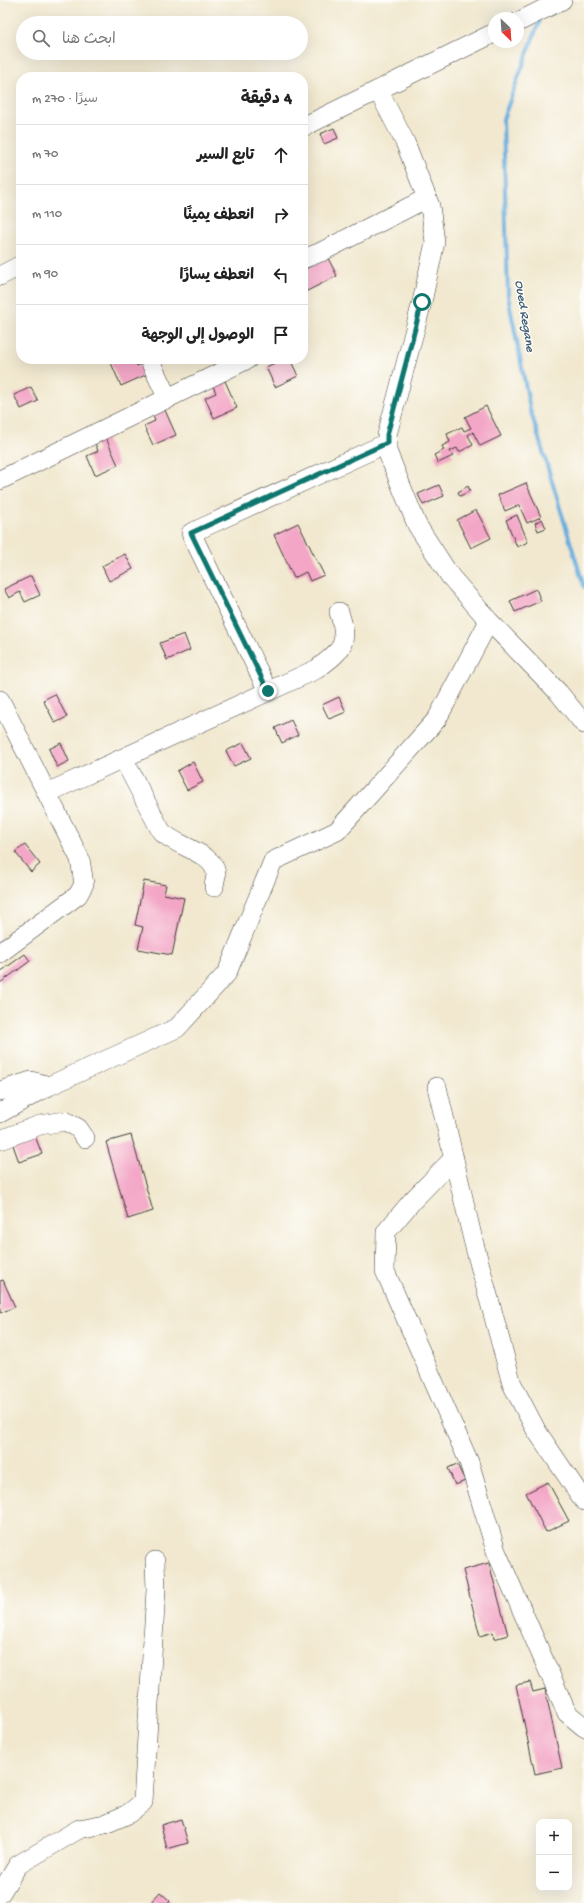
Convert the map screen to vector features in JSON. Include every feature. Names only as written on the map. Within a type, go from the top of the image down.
[{"type":"lane","points":[[524,19],[562,0]]},
{"type":"lane","points":[[308,125],[488,36]]},
{"type":"lane","points":[[378,90],[405,142],[427,198],[430,206],[435,242],[422,302],[387,435],[387,452],[417,525],[450,576],[489,621],[559,693],[584,724]]},
{"type":"lane","points":[[308,257],[321,252],[427,198]]},
{"type":"lane","points":[[0,276],[16,268]]},
{"type":"lane","points":[[151,364],[168,398]]},
{"type":"lane","points":[[0,480],[238,364]]},
{"type":"lane","points":[[268,691],[191,533],[387,443]]},
{"type":"lane","points":[[47,793],[317,669],[339,652],[344,638],[344,626],[339,612]]},
{"type":"lane","points":[[0,1112],[49,1086],[177,1028],[227,973],[274,861],[337,831],[437,719],[489,621]]},
{"type":"lane","points":[[0,700],[80,859],[84,884],[78,895],[0,953]]},
{"type":"lane","points":[[123,758],[161,831],[167,838],[199,854],[211,862],[216,874],[214,887]]},
{"type":"lane","points":[[0,1091],[31,1081],[49,1086]]},
{"type":"lane","points":[[437,1087],[473,1240],[512,1384],[536,1430],[584,1500]]},
{"type":"lane","points":[[0,1140],[40,1125],[65,1121],[78,1128],[85,1138]]},
{"type":"lane","points":[[454,1158],[413,1200],[386,1232],[385,1271],[469,1462],[496,1552],[567,1713],[584,1727]]},
{"type":"lane","points":[[0,1894],[18,1865],[79,1829],[105,1824],[128,1814],[143,1802],[156,1561]]},
{"type":"building","points":[[334,128],[338,138],[324,144],[320,134]]},
{"type":"building","points":[[328,258],[337,276],[308,290],[308,268]]},
{"type":"building","points":[[111,364],[136,364],[137,366],[146,364],[150,373],[121,386]]},
{"type":"building","points":[[273,364],[292,364],[298,376],[275,387],[266,367]]},
{"type":"building","points":[[225,381],[237,408],[214,418],[205,398],[216,393],[213,386]]},
{"type":"building","points":[[31,387],[38,401],[21,409],[14,395]]},
{"type":"building","points":[[486,406],[501,436],[480,446],[473,432],[468,435],[473,445],[459,452],[457,448],[450,451],[453,456],[438,463],[434,455],[444,450],[442,446],[450,442],[447,434],[462,427],[464,431],[471,428],[465,417]]},
{"type":"building","points":[[164,408],[176,435],[153,445],[144,426],[155,421],[152,413]]},
{"type":"building","points":[[106,438],[118,465],[95,475],[87,456],[98,451],[95,443]]},
{"type":"building","points":[[526,483],[541,517],[527,523],[519,505],[505,511],[498,495]]},
{"type":"building","points":[[439,485],[444,496],[423,505],[418,494]]},
{"type":"building","points":[[468,486],[470,491],[460,496],[458,492]]},
{"type":"building","points":[[476,510],[491,538],[471,548],[457,520]]},
{"type":"building","points":[[517,515],[528,542],[517,547],[506,520]]},
{"type":"building","points":[[542,519],[546,528],[538,531],[535,523]]},
{"type":"building","points":[[298,523],[324,575],[310,581],[306,572],[294,578],[274,535]]},
{"type":"building","points":[[125,554],[133,569],[109,581],[102,566]]},
{"type":"building","points":[[31,576],[40,595],[25,602],[20,592],[9,598],[4,589]]},
{"type":"building","points":[[536,589],[541,601],[515,612],[510,601]]},
{"type":"building","points":[[184,634],[190,650],[167,660],[160,643]]},
{"type":"building","points":[[55,694],[67,717],[55,723],[43,700]]},
{"type":"building","points":[[339,697],[346,712],[329,719],[322,705]]},
{"type":"building","points":[[291,720],[298,735],[282,743],[275,728]]},
{"type":"building","points":[[61,743],[69,761],[57,767],[49,749]]},
{"type":"building","points":[[243,743],[251,758],[234,766],[226,751]]},
{"type":"building","points":[[193,762],[203,782],[187,790],[177,771]]},
{"type":"building","points":[[25,845],[40,864],[31,872],[15,852]]},
{"type":"building","points":[[144,881],[166,885],[164,894],[184,898],[172,955],[138,949],[143,927],[135,925]]},
{"type":"building","points":[[25,954],[30,961],[0,983],[0,972]]},
{"type":"building","points":[[131,1135],[153,1211],[128,1219],[106,1142]]},
{"type":"building","points":[[35,1136],[42,1154],[19,1162],[13,1145]]},
{"type":"building","points":[[3,1280],[15,1307],[0,1313],[0,1281]]},
{"type":"building","points":[[457,1464],[465,1481],[455,1485],[448,1468]]},
{"type":"building","points":[[548,1482],[569,1521],[546,1532],[526,1493]]},
{"type":"building","points":[[489,1563],[508,1635],[494,1639],[493,1632],[480,1636],[463,1570]]},
{"type":"building","points":[[530,1682],[533,1692],[545,1689],[562,1768],[535,1774],[516,1685]]},
{"type":"building","points":[[181,1819],[188,1843],[167,1849],[161,1825]]},
{"type":"building","points":[[160,1892],[170,1901],[169,1903],[150,1903]]},
{"type":"waterway","name":"Oued Regane","points":[[539,22],[503,119],[508,296],[530,409],[584,587]]},
{"type":"route","points":[[268,691],[191,533],[387,443],[387,435],[422,302]]}]
